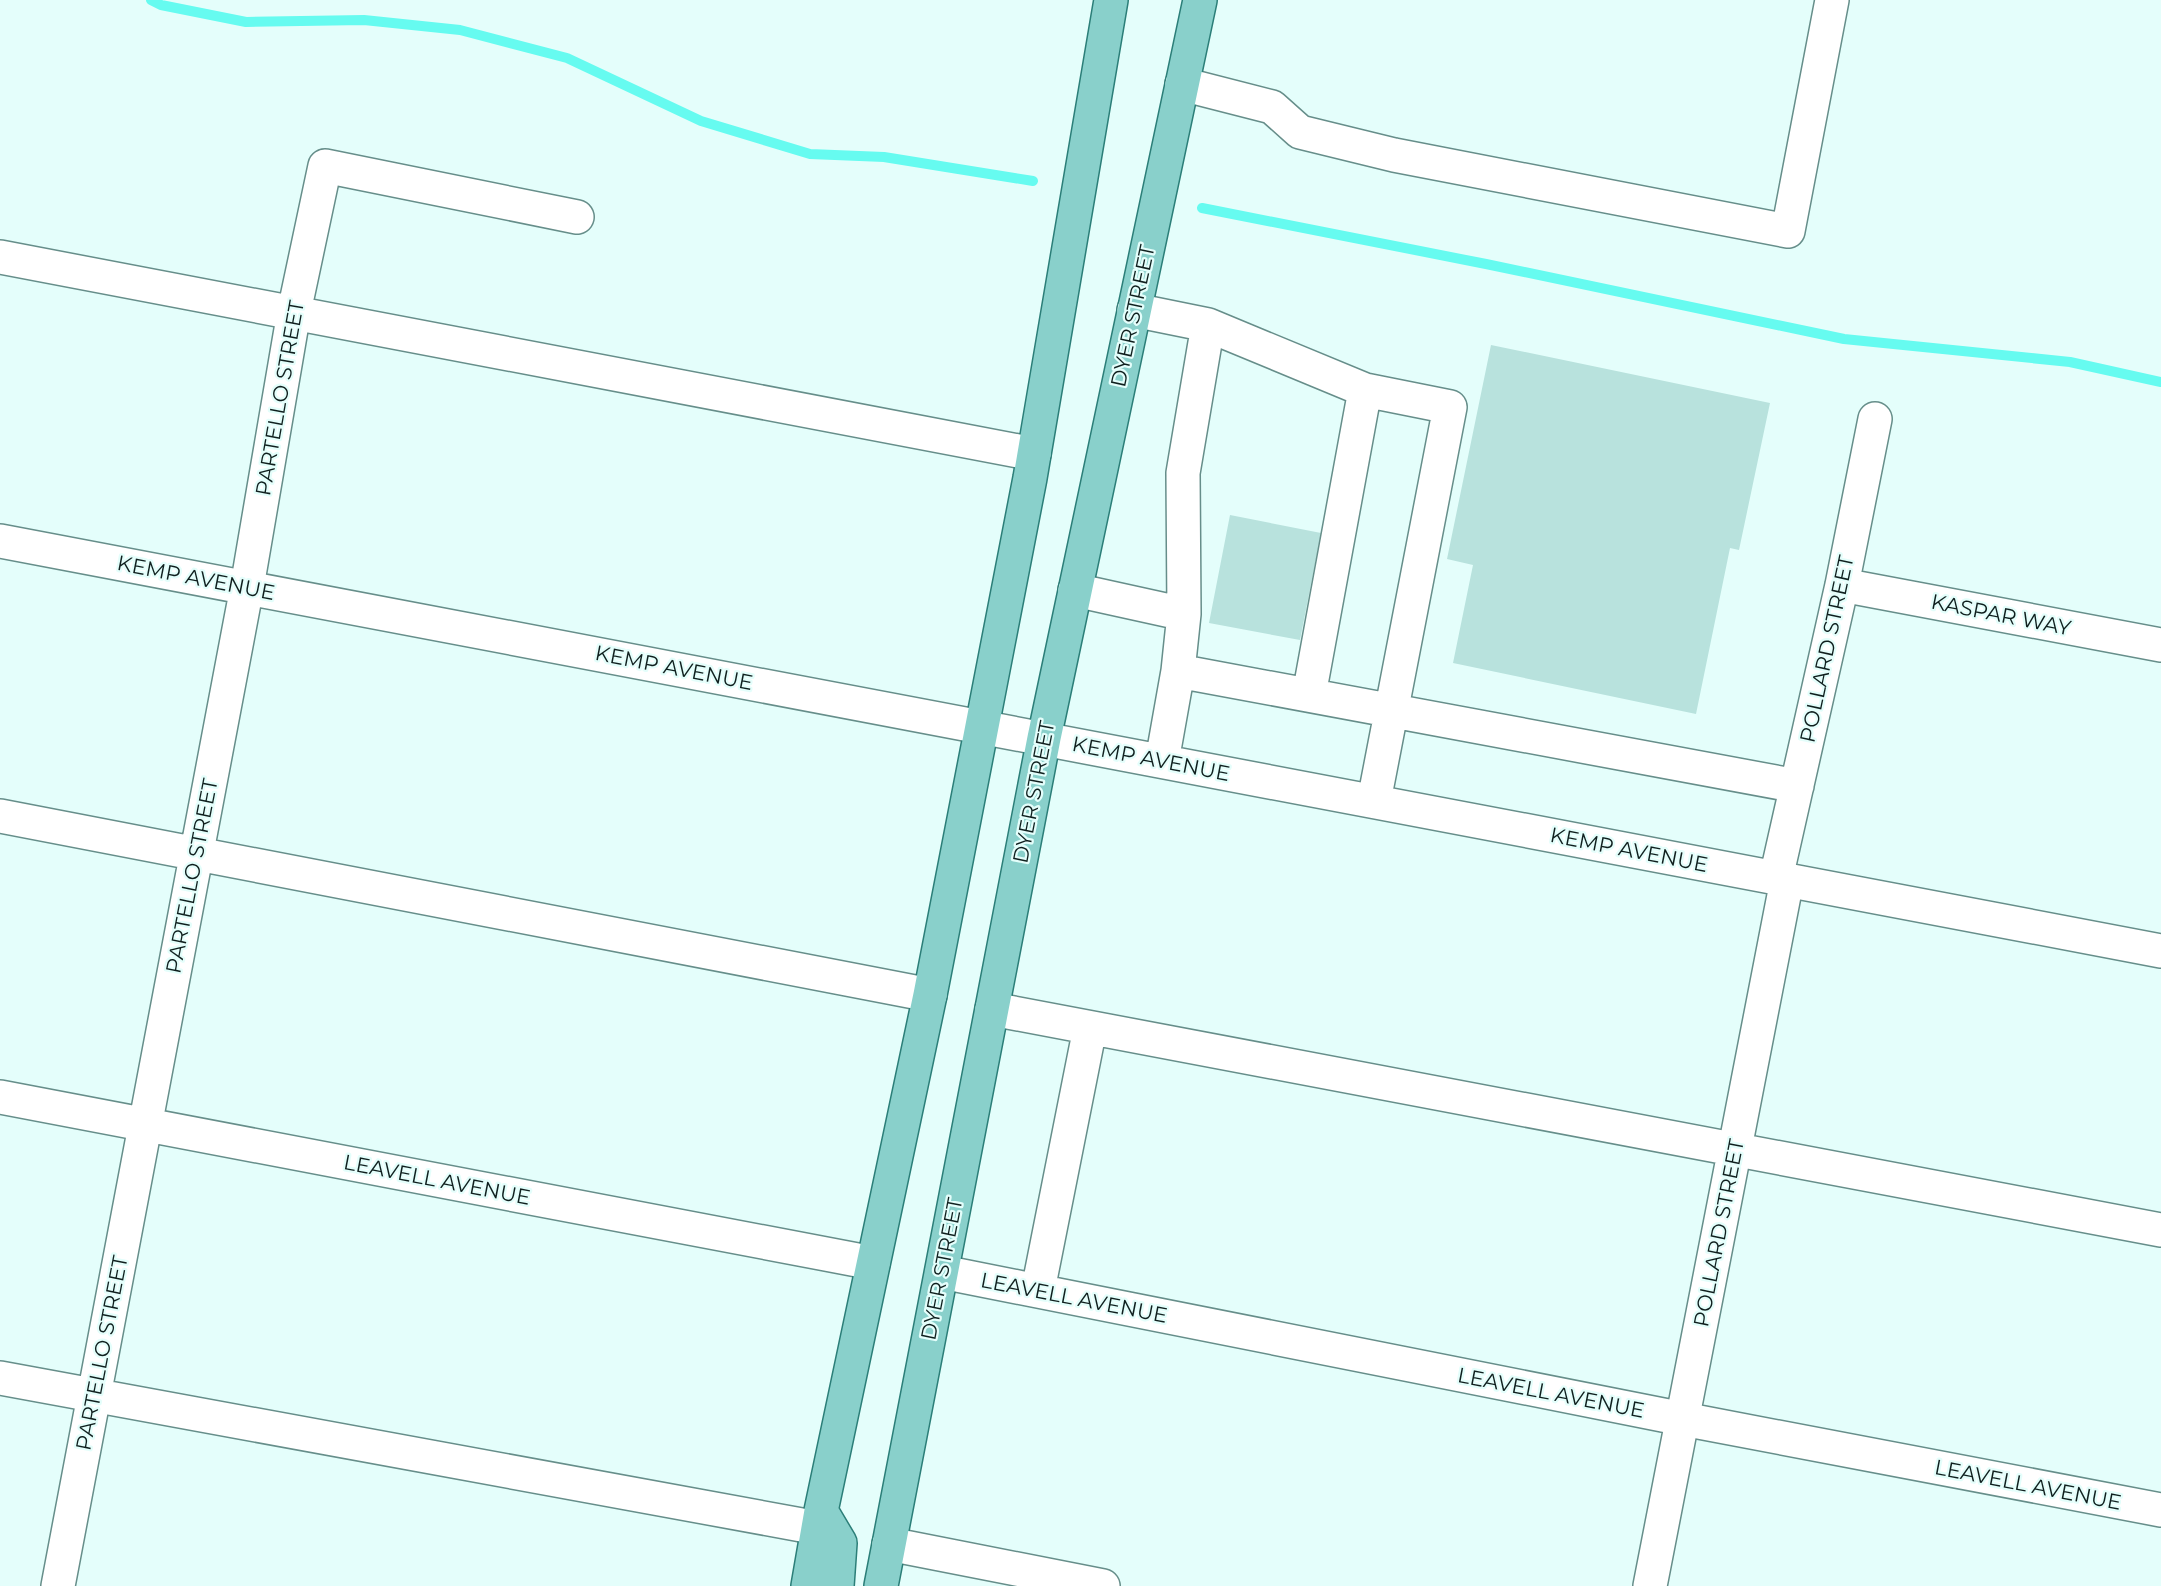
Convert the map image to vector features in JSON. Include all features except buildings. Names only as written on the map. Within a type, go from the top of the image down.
[{"type":"main road","points":[[808,1586],[930,995],[1034,454],[1111,0]]},
{"type":"main road","name":"DYER STREET","points":[[881,1586],[1044,738],[1200,0]]},
{"type":"main road","points":[[820,1520],[840,1543],[837,1586]]},
{"type":"street","points":[[1182,84],[1272,107],[1300,132],[1311,135],[1394,155],[1788,231],[1832,0]]},
{"type":"street","name":"PARTELLO STREET","points":[[58,1586],[247,587],[294,312],[325,166],[577,217]]},
{"type":"street","points":[[0,257],[1034,454]]},
{"type":"street","points":[[1134,310],[1208,326],[1365,390],[1450,407],[1374,801]]},
{"type":"street","points":[[1162,761],[1178,671],[1184,614],[1184,473],[1208,326]]},
{"type":"street","points":[[1309,695],[1365,390]]},
{"type":"street","name":"POLLARD STREET","points":[[1650,1586],[1735,1149],[1797,786],[1842,585],[1875,419]]},
{"type":"street","name":"KEMP AVENUE","points":[[0,541],[2161,951]]},
{"type":"street","name":"KASPAR WAY","points":[[1842,585],[2161,645]]},
{"type":"street","points":[[1076,590],[1184,614]]},
{"type":"street","points":[[1178,671],[1797,786]]},
{"type":"street","points":[[0,816],[930,995]]},
{"type":"street","points":[[992,1009],[2161,1230]]},
{"type":"street","points":[[1038,1290],[1090,1028]]},
{"type":"street","name":"LEAVELL AVENUE","points":[[0,1097],[873,1263]]},
{"type":"street","name":"LEAVELL AVENUE","points":[[942,1272],[1683,1419],[2161,1510]]},
{"type":"street","points":[[0,1378],[820,1520]]},
{"type":"street","points":[[889,1544],[1103,1586]]},
{"type":"waterway","points":[[151,0],[161,5],[246,22],[364,20],[460,30],[567,58],[701,121],[810,154],[884,157],[1033,181]]},
{"type":"waterway","points":[[1202,208],[1486,264],[1844,339],[2070,362],[2161,382]]}]
